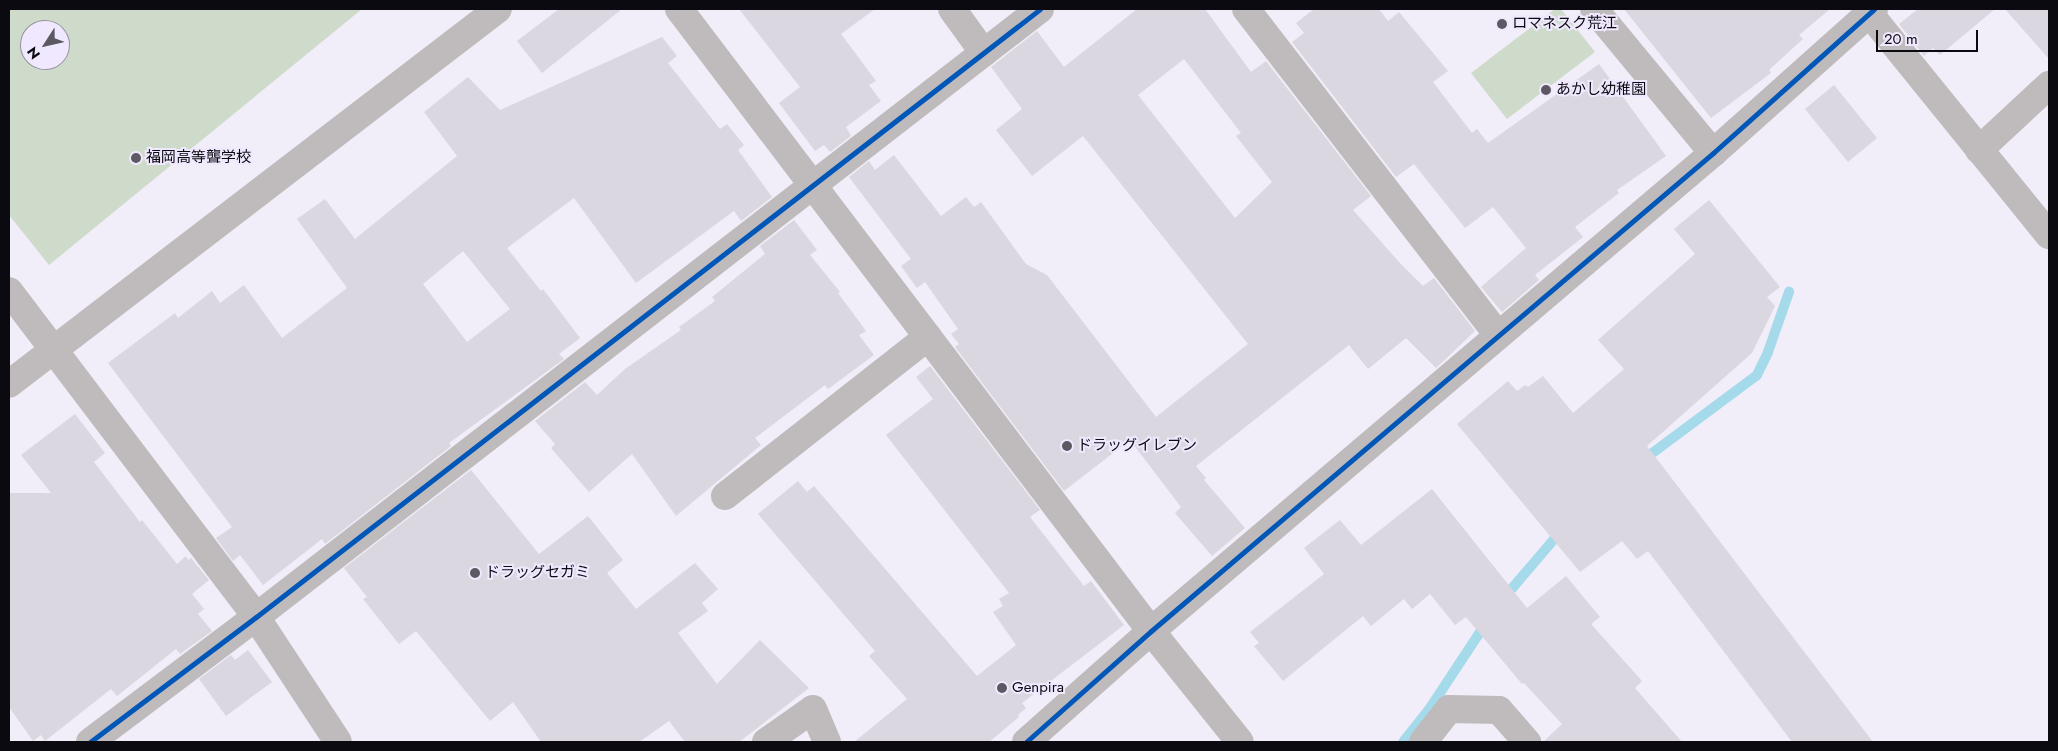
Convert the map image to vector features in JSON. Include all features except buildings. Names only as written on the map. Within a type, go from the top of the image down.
[{"type":"street","points":[[9,384],[498,9]]},
{"type":"street","points":[[679,9],[1151,631],[1240,742]]},
{"type":"street","points":[[952,9],[984,53]]},
{"type":"street","points":[[90,742],[256,617],[1040,9]]},
{"type":"street","points":[[1246,9],[1498,335]]},
{"type":"street","points":[[1594,9],[1713,152]]},
{"type":"street","points":[[1026,742],[1151,631],[1713,152],[1872,11],[1979,150],[2049,234]]},
{"type":"street","points":[[1979,150],[2049,85]]},
{"type":"street","points":[[9,291],[256,617],[338,742]]},
{"type":"street","points":[[725,496],[928,337]]},
{"type":"street","points":[[766,742],[813,709],[827,742]]},
{"type":"street","points":[[1423,742],[1449,709],[1499,710],[1528,742]]},
{"type":"green space","name":"福岡高等聾学校","points":[[9,9],[362,9],[49,265],[9,215]]},
{"type":"green space","points":[[1555,9],[1561,9],[1595,52],[1507,119],[1471,73]]},
{"type":"waterway","points":[[1643,460],[1757,375],[1768,352],[1789,292]]},
{"type":"waterway","points":[[1503,599],[1562,530]]},
{"type":"waterway","points":[[1403,742],[1430,708],[1486,623]]},
{"type":"cycle path","points":[[90,742],[256,617],[1040,9]]},
{"type":"cycle path","points":[[1026,742],[1151,631],[1713,153],[1874,9]]},
{"type":"place","name":"ロマネスク荒江","points":[[1502,24]]},
{"type":"place","name":"あかし幼稚園","points":[[1546,90]]},
{"type":"place","name":"福岡高等聾学校","points":[[136,158]]},
{"type":"place","name":"ドラッグイレブン","points":[[1067,446]]},
{"type":"place","name":"ドラッグセガミ","points":[[475,573]]},
{"type":"place","name":"Genpira","points":[[1002,688]]}]
